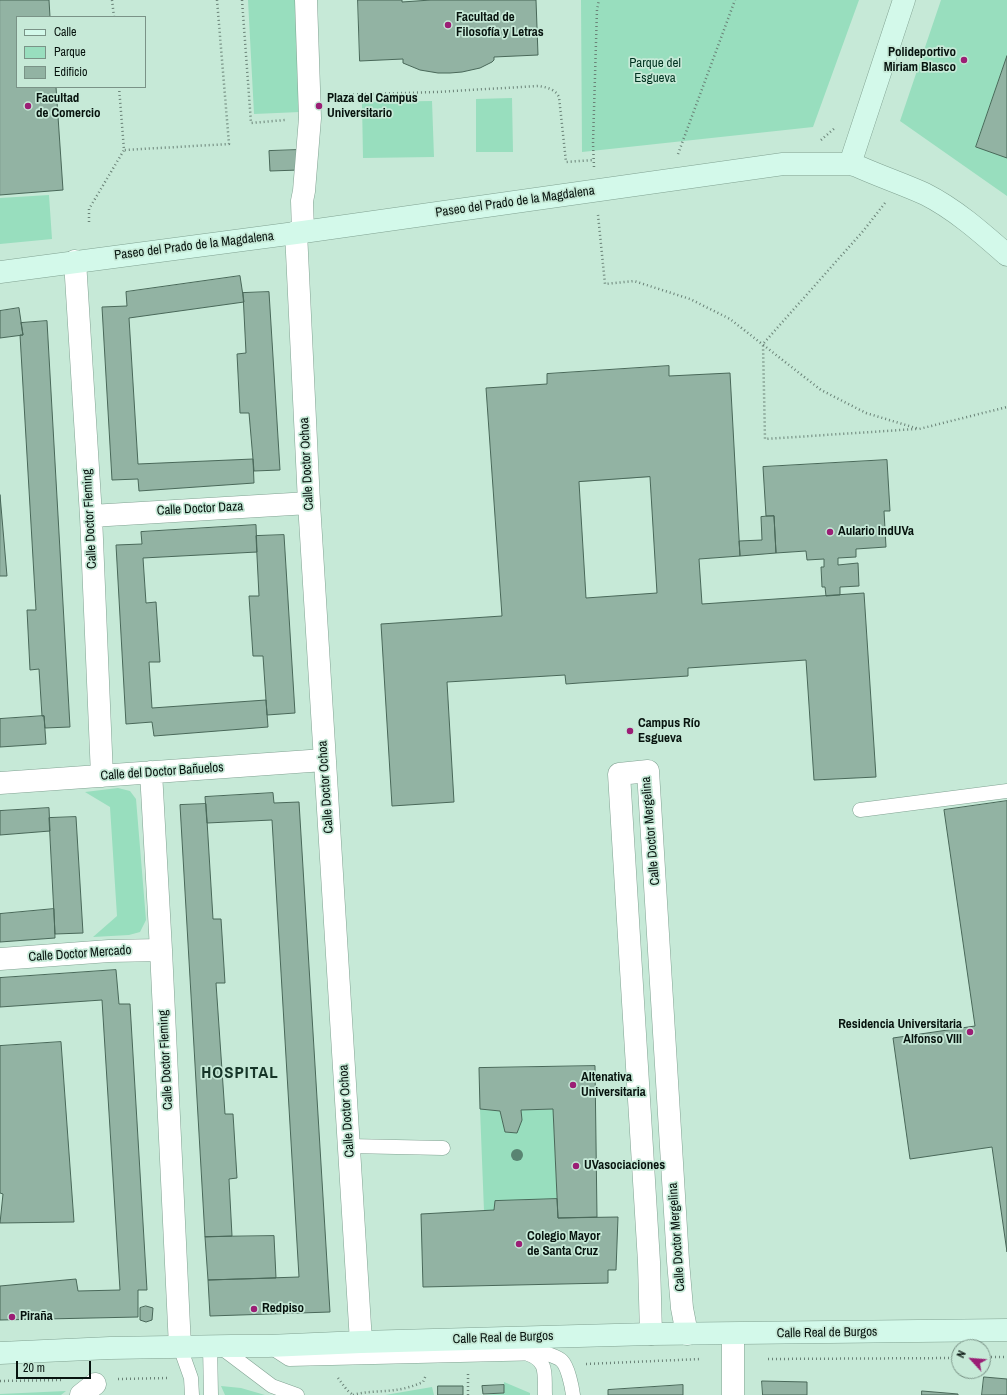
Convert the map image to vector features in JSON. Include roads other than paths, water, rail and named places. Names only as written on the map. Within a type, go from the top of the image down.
[{"type":"street","points":[[300,232],[310,118],[306,0]]},
{"type":"street","points":[[850,164],[904,0]]},
{"type":"street","name":"Paseo del Prado de la Magdalena","points":[[0,272],[300,232],[783,164],[850,164],[900,184],[926,195],[952,211],[1007,255]]},
{"type":"street","name":"Calle Doctor Ochoa","points":[[300,232],[309,503],[361,1342]]},
{"type":"street","name":"Calle Doctor Fleming","points":[[75,261],[91,516],[102,776]]},
{"type":"street","name":"Calle Doctor Daza","points":[[91,516],[309,503]]},
{"type":"street","name":"Calle del Doctor Bañuelos","points":[[0,783],[324,760]]},
{"type":"street","name":"Calle Doctor Mergelina","points":[[651,1334],[649,1262],[619,774],[648,771],[678,1261],[682,1308],[687,1334]]},
{"type":"street","name":"Calle Doctor Fleming","points":[[151,772],[180,1347]]},
{"type":"street","name":"Calle Doctor Mercado","points":[[0,959],[108,951],[161,950]]},
{"type":"street","name":"Calle Real de Burgos","points":[[0,1353],[110,1348],[268,1346],[651,1334],[1007,1330]]},
{"type":"street","points":[[733,1334],[734,1395]]},
{"type":"lane","points":[[860,810],[1007,791]]},
{"type":"lane","points":[[349,1146],[442,1148]]},
{"type":"lane","points":[[211,1395],[214,1346]]},
{"type":"lane","points":[[214,1346],[272,1386],[297,1395]]},
{"type":"lane","points":[[268,1346],[288,1359],[544,1353],[562,1361],[565,1365],[572,1388],[572,1395]]},
{"type":"lane","points":[[180,1347],[191,1378],[192,1395]]},
{"type":"lane","points":[[528,1354],[536,1357],[542,1362],[544,1367],[545,1395]]},
{"type":"place","name":"Facultad de Filosofía y Letras","points":[[448,25]]},
{"type":"place","name":"Polideportivo Miriam Blasco","points":[[964,60]]},
{"type":"place","name":"Facultad de Comercio","points":[[28,106]]},
{"type":"place","name":"Plaza del Campus Universitario","points":[[319,106]]},
{"type":"place","name":"Aulario IndUVa","points":[[830,532]]},
{"type":"place","name":"Campus Río Esgueva","points":[[630,731]]},
{"type":"place","name":"Residencia Universitaria Alfonso VIII","points":[[970,1032]]},
{"type":"place","name":"Altenativa Universitaria","points":[[573,1085]]},
{"type":"place","name":"UVasociaciones","points":[[576,1166]]},
{"type":"place","name":"Colegio Mayor de Santa Cruz","points":[[519,1244]]},
{"type":"place","name":"Redpiso","points":[[254,1309]]},
{"type":"place","name":"Piraña","points":[[12,1317]]},
{"type":"district","name":"HOSPITAL","points":[[240,1073]]},
{"type":"park label","name":"Parque del Esgueva","points":[[655,72]]}]
